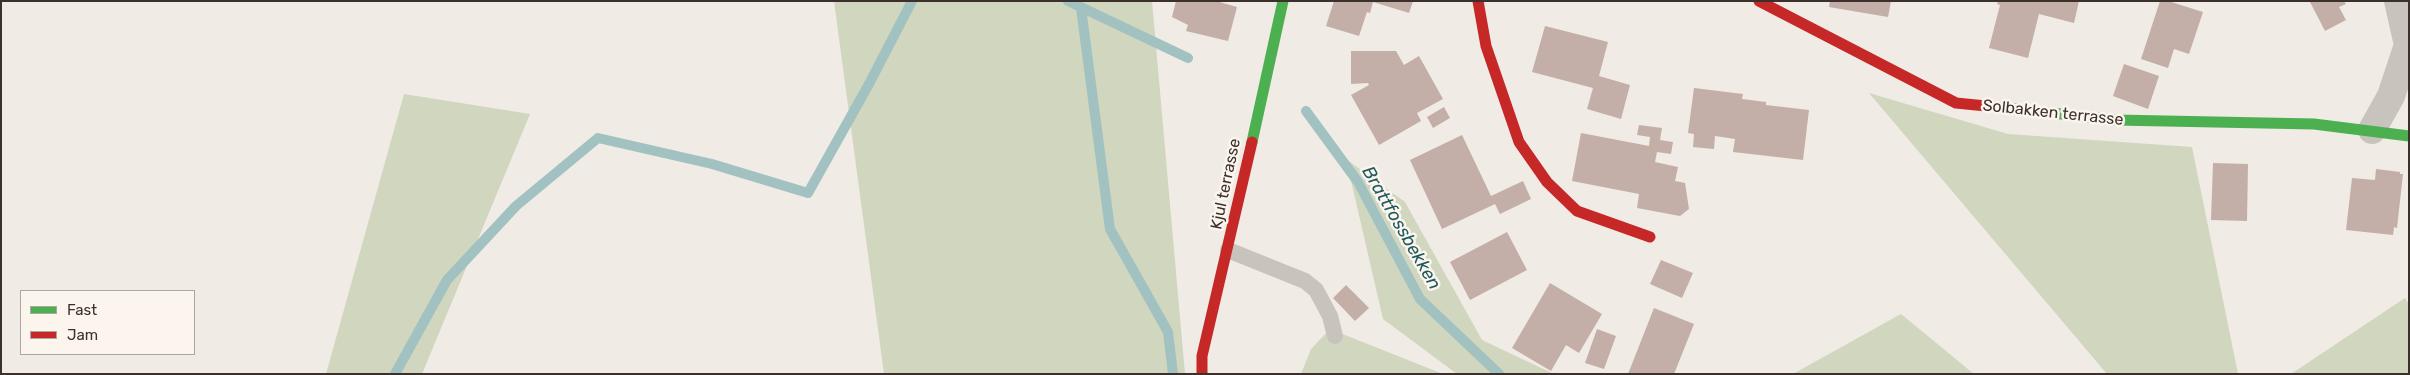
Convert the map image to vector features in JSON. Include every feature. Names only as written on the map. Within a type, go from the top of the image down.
[{"type":"street","name":"Kjul terrasse","points":[[1202,374],[1202,356],[1228,250],[1282,1]]},
{"type":"street","points":[[1478,1],[1486,46],[1519,142],[1547,182],[1577,211],[1650,237]]},
{"type":"street","name":"Solbakken terrasse","points":[[1758,1],[1956,103],[2116,120],[2314,124],[2409,136]]},
{"type":"street","points":[[2372,130],[2391,96],[2408,45],[2398,1]]},
{"type":"lane","points":[[1228,250],[1306,281],[1316,290],[1330,316],[1335,336]]},
{"type":"green space","points":[[834,1],[1152,1],[1185,374],[884,374]]},
{"type":"green space","points":[[1869,93],[2008,134],[2192,147],[2238,374],[2107,374]]},
{"type":"green space","points":[[404,94],[530,114],[422,374],[326,374]]},
{"type":"green space","points":[[1346,159],[1405,202],[1482,340],[1554,374],[1457,374],[1383,319]]},
{"type":"green space","points":[[2405,298],[2409,304],[2409,374],[2291,374]]},
{"type":"green space","points":[[1901,314],[1974,374],[1793,374]]},
{"type":"green space","points":[[1330,329],[1443,374],[1301,374],[1311,349]]},
{"type":"building","points":[[1176,1],[1216,1],[1237,7],[1228,41],[1186,31],[1188,25],[1172,17]]},
{"type":"building","points":[[1334,1],[1413,1],[1409,13],[1373,2],[1370,13],[1367,12],[1359,36],[1326,26]]},
{"type":"building","points":[[1830,1],[1891,1],[1888,17],[1829,7]]},
{"type":"building","points":[[1998,1],[2079,1],[2074,23],[2039,14],[2028,58],[1989,48],[2000,5],[1997,4]]},
{"type":"building","points":[[2160,1],[2168,1],[2203,12],[2189,54],[2174,49],[2168,68],[2141,59]]},
{"type":"building","points":[[2344,1],[2346,4],[2339,7],[2346,20],[2325,31],[2310,2]]},
{"type":"building","points":[[1545,26],[1608,42],[1599,76],[1630,85],[1621,119],[1587,109],[1593,88],[1532,72]]},
{"type":"building","points":[[1351,51],[1396,51],[1404,65],[1419,56],[1443,99],[1417,113],[1421,121],[1379,145],[1351,95],[1369,85],[1368,83],[1351,84]]},
{"type":"building","points":[[2124,64],[2159,76],[2148,109],[2113,96]]},
{"type":"building","points":[[1694,88],[1743,94],[1742,99],[1766,102],[1766,105],[1809,110],[1803,160],[1733,152],[1735,139],[1715,136],[1714,149],[1693,147],[1694,134],[1688,133]]},
{"type":"building","points":[[1444,107],[1450,118],[1433,128],[1427,117]]},
{"type":"building","points":[[1639,125],[1662,128],[1660,140],[1673,142],[1671,154],[1657,152],[1655,162],[1678,167],[1675,181],[1685,183],[1689,209],[1680,216],[1637,208],[1639,194],[1572,181],[1581,133],[1649,146],[1650,137],[1637,135]]},
{"type":"building","points":[[1462,135],[1491,196],[1523,181],[1531,199],[1500,214],[1495,204],[1442,229],[1410,160]]},
{"type":"building","points":[[2213,163],[2248,164],[2247,221],[2211,220]]},
{"type":"building","points":[[2376,169],[2403,174],[2397,228],[2394,227],[2393,235],[2346,230],[2352,178],[2375,180]]},
{"type":"building","points":[[1507,232],[1527,270],[1470,300],[1450,262]]},
{"type":"building","points":[[1661,260],[1693,273],[1682,298],[1650,284]]},
{"type":"building","points":[[1550,283],[1602,314],[1579,353],[1566,345],[1551,371],[1512,348]]},
{"type":"building","points":[[1346,285],[1369,308],[1355,321],[1333,298]]},
{"type":"building","points":[[1654,308],[1694,324],[1674,374],[1628,374]]},
{"type":"building","points":[[1597,329],[1616,336],[1604,369],[1585,363]]},
{"type":"waterway","points":[[395,374],[447,280],[516,206],[598,138],[712,164],[808,193],[869,84],[912,1]]},
{"type":"waterway","name":"Brattfossbekken","points":[[1068,1],[1188,58]]},
{"type":"waterway","points":[[1081,8],[1110,229],[1168,332],[1173,374]]},
{"type":"waterway","name":"Brattfossbekken","points":[[1306,111],[1358,182],[1420,299],[1499,374]]},
{"type":"traffic: fast","points":[[1252,142],[1283,1]]},
{"type":"traffic: fast","points":[[2006,108],[2116,120],[2314,124],[2409,136]]},
{"type":"traffic: jam","points":[[1478,1],[1486,46],[1519,142],[1547,182],[1577,211],[1650,237]]},
{"type":"traffic: jam","points":[[1759,1],[1956,103],[2006,108]]},
{"type":"traffic: jam","points":[[1202,374],[1202,356],[1252,142]]}]
